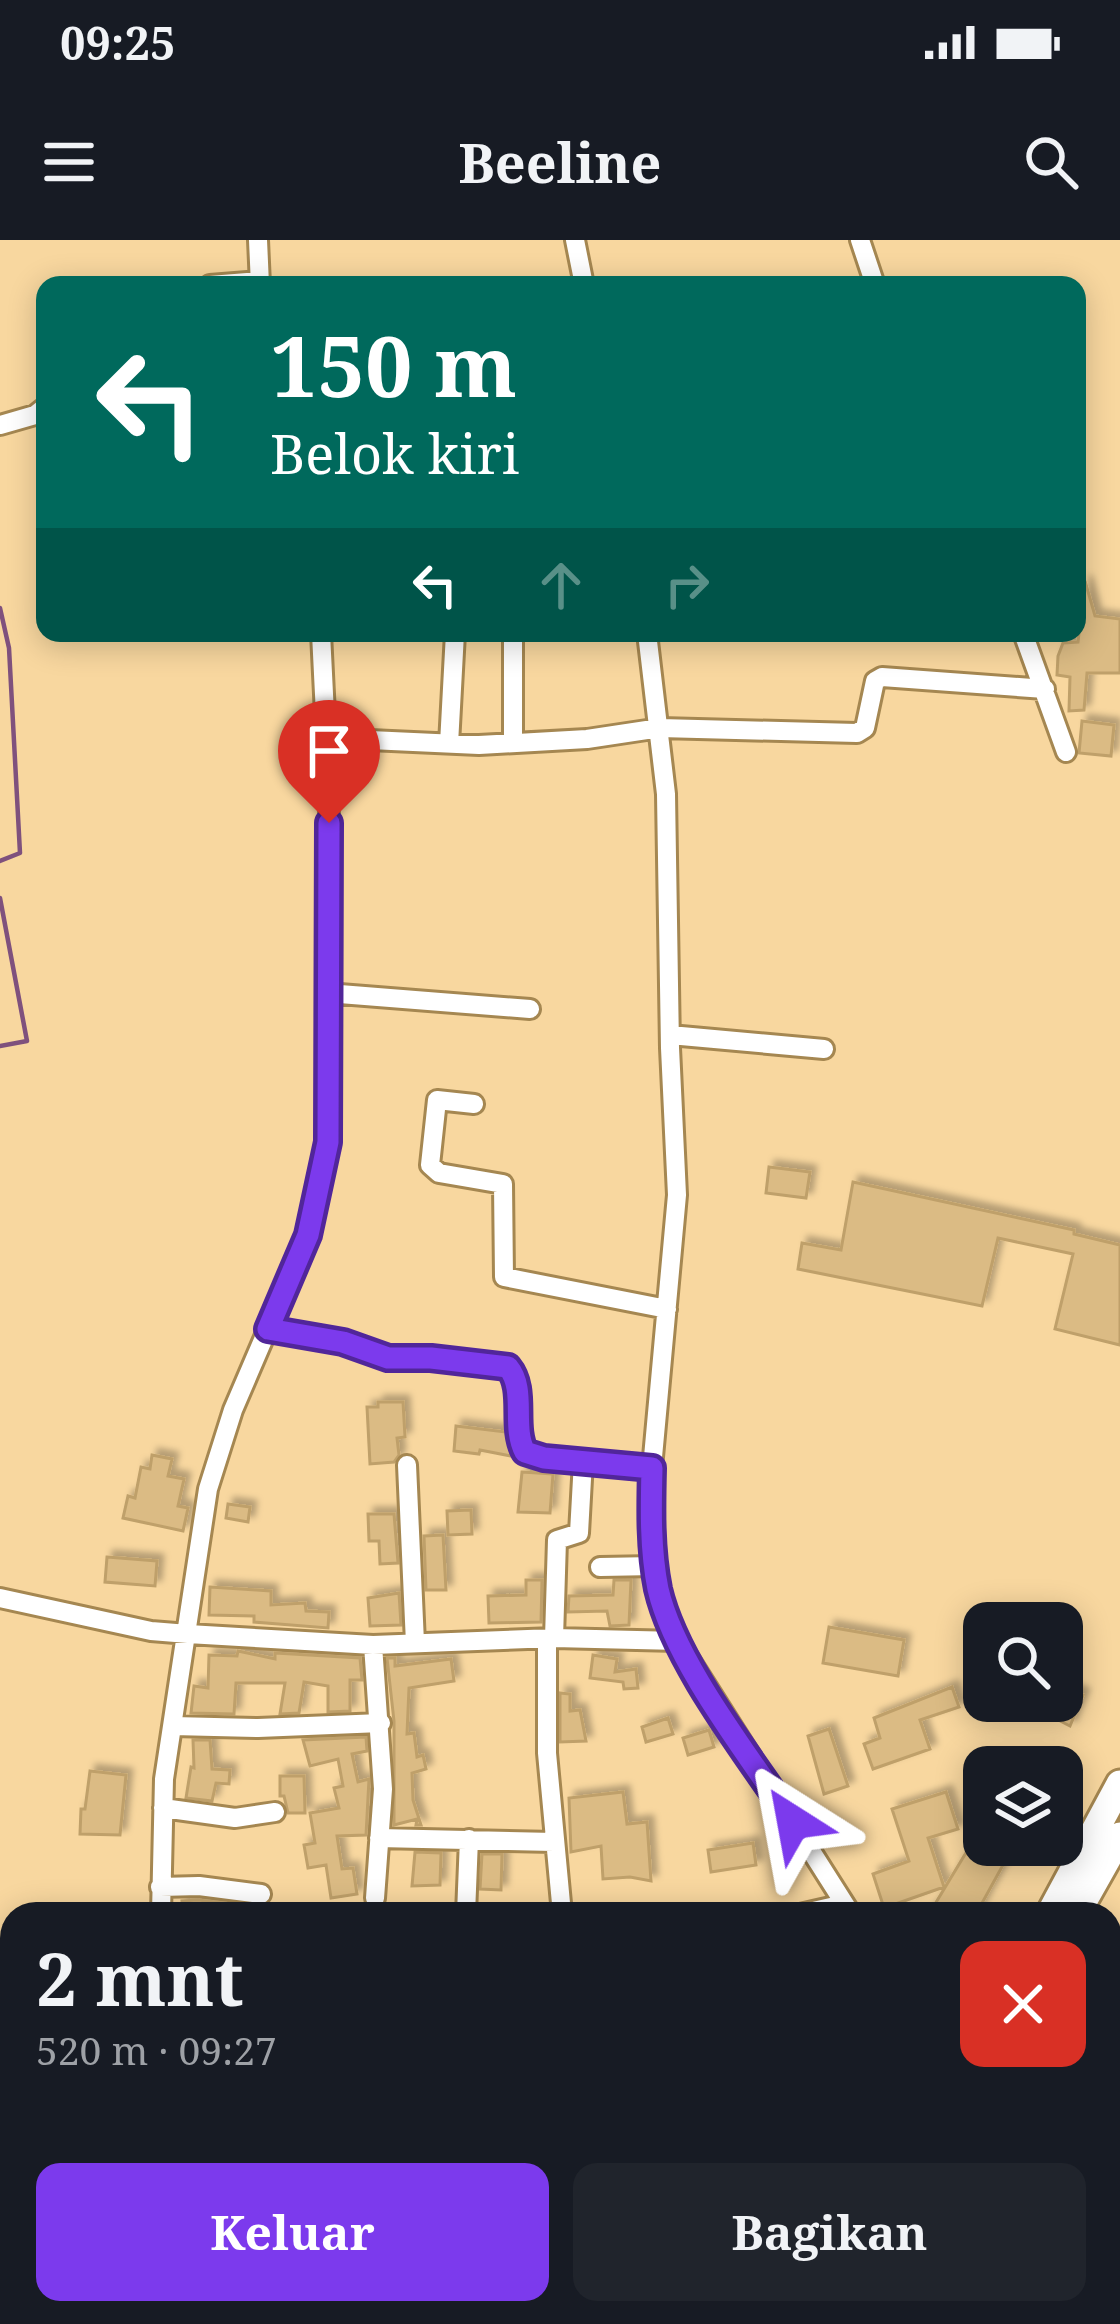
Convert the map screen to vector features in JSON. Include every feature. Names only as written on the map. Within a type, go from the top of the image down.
[{"type":"highway","points":[[1056,1902],[1120,1784]]},
{"type":"highway","points":[[1083,1902],[1120,1835]]},
{"type":"street","points":[[259,240],[260,276]]},
{"type":"street","points":[[575,240],[582,276]]},
{"type":"street","points":[[860,240],[872,276]]},
{"type":"street","points":[[0,425],[36,414]]},
{"type":"street","points":[[161,1902],[163,1808],[208,1489],[233,1410],[308,1235],[324,1174],[330,1111],[329,796],[321,642]]},
{"type":"street","points":[[449,744],[455,642]]},
{"type":"street","points":[[513,642],[513,742]]},
{"type":"street","points":[[648,642],[666,794],[677,1195],[652,1468],[658,1590],[677,1641],[844,1902]]},
{"type":"street","points":[[1027,642],[1066,752]]},
{"type":"street","points":[[326,738],[449,744],[587,739],[660,728],[860,733],[875,681],[887,676],[1045,689]]},
{"type":"street","points":[[327,993],[530,1009]]},
{"type":"street","points":[[670,1035],[824,1049]]},
{"type":"street","points":[[474,1104],[437,1100],[430,1165],[439,1173],[503,1184],[504,1276],[667,1309]]},
{"type":"street","points":[[268,1329],[343,1342],[388,1358],[508,1367],[516,1376],[518,1433],[525,1452],[652,1468]]},
{"type":"street","points":[[561,1902],[546,1709],[556,1540],[579,1533],[583,1461]]},
{"type":"street","points":[[407,1466],[415,1643]]},
{"type":"street","points":[[600,1567],[655,1566]]},
{"type":"street","points":[[0,1598],[151,1631],[188,1634],[373,1645],[550,1638],[677,1641]]},
{"type":"street","points":[[373,1645],[381,1723],[375,1898]]},
{"type":"street","points":[[173,1726],[381,1723]]},
{"type":"street","points":[[163,1808],[235,1818],[275,1812]]},
{"type":"street","points":[[380,1838],[554,1842]]},
{"type":"street","points":[[466,1902],[469,1839]]},
{"type":"street","points":[[160,1886],[261,1894]]},
{"type":"building","points":[[1086,584],[1095,616],[1120,619],[1120,673],[1087,673],[1084,710],[1069,711],[1070,677],[1057,675],[1063,643],[1086,642]]},
{"type":"building","points":[[1082,721],[1114,725],[1111,756],[1079,753]]},
{"type":"building","points":[[769,1167],[810,1172],[806,1198],[766,1193]]},
{"type":"building","points":[[853,1182],[1074,1230],[1074,1234],[1120,1245],[1120,1345],[1055,1329],[1073,1254],[998,1238],[982,1306],[798,1269],[802,1243],[841,1250]]},
{"type":"building","points":[[378,1402],[403,1402],[405,1437],[397,1438],[399,1455],[394,1462],[370,1464],[367,1407],[378,1407]]},
{"type":"building","points":[[456,1426],[506,1432],[511,1456],[454,1451]]},
{"type":"building","points":[[152,1455],[172,1459],[168,1476],[184,1479],[178,1506],[188,1508],[183,1531],[123,1518],[128,1496],[135,1498],[141,1467],[150,1469]]},
{"type":"building","points":[[522,1472],[553,1474],[550,1513],[518,1512]]},
{"type":"building","points":[[228,1504],[250,1507],[248,1522],[226,1518]]},
{"type":"building","points":[[471,1510],[472,1534],[448,1535],[447,1511]]},
{"type":"building","points":[[368,1514],[394,1514],[398,1563],[380,1564],[379,1541],[369,1541]]},
{"type":"building","points":[[443,1535],[446,1590],[426,1590],[424,1536]]},
{"type":"building","points":[[107,1557],[157,1561],[155,1586],[105,1582]]},
{"type":"building","points":[[526,1580],[542,1580],[541,1622],[489,1623],[488,1596],[526,1595]]},
{"type":"building","points":[[614,1580],[631,1580],[629,1625],[610,1626],[607,1611],[568,1612],[569,1596],[613,1595]]},
{"type":"building","points":[[210,1587],[271,1591],[271,1605],[305,1603],[306,1611],[329,1612],[328,1628],[254,1622],[254,1616],[209,1615]]},
{"type":"building","points":[[399,1593],[401,1625],[370,1626],[368,1598]]},
{"type":"building","points":[[829,1627],[904,1640],[898,1676],[823,1663]]},
{"type":"building","points":[[238,1651],[275,1659],[275,1653],[360,1658],[362,1680],[350,1680],[350,1711],[328,1712],[328,1686],[304,1682],[299,1713],[280,1714],[285,1683],[236,1683],[234,1714],[191,1713],[194,1686],[208,1688],[209,1655],[237,1656]]},
{"type":"building","points":[[593,1655],[617,1659],[615,1672],[636,1669],[638,1688],[624,1689],[623,1682],[590,1678]]},
{"type":"building","points":[[387,1658],[395,1658],[395,1666],[451,1659],[454,1681],[409,1688],[407,1734],[414,1733],[417,1757],[423,1755],[426,1769],[412,1773],[413,1800],[421,1825],[416,1825],[417,1819],[394,1825],[394,1721]]},
{"type":"building","points":[[952,1687],[959,1707],[920,1720],[930,1749],[873,1769],[864,1744],[880,1738],[874,1718]]},
{"type":"building","points":[[560,1693],[570,1694],[570,1711],[580,1710],[586,1741],[560,1742]]},
{"type":"building","points":[[668,1718],[673,1734],[646,1742],[642,1727]]},
{"type":"building","points":[[829,1729],[848,1786],[824,1794],[808,1736]]},
{"type":"building","points":[[709,1730],[714,1747],[688,1755],[683,1738]]},
{"type":"building","points":[[366,1737],[367,1751],[352,1754],[358,1782],[369,1779],[366,1835],[337,1836],[342,1869],[353,1868],[357,1894],[331,1898],[326,1865],[308,1868],[304,1845],[315,1843],[310,1813],[339,1808],[334,1788],[343,1786],[338,1759],[310,1766],[303,1740]]},
{"type":"building","points":[[193,1740],[210,1740],[212,1769],[230,1770],[229,1784],[216,1783],[212,1801],[186,1798],[194,1768]]},
{"type":"building","points":[[90,1771],[126,1775],[120,1835],[80,1834]]},
{"type":"building","points":[[280,1776],[304,1776],[305,1813],[288,1813],[284,1796],[280,1796]]},
{"type":"building","points":[[623,1792],[627,1824],[647,1822],[651,1881],[603,1879],[601,1846],[571,1852],[569,1798]]},
{"type":"building","points":[[946,1792],[958,1829],[928,1838],[944,1887],[901,1902],[882,1902],[873,1874],[909,1861],[892,1809]]},
{"type":"building","points":[[753,1843],[756,1865],[711,1872],[708,1850]]},
{"type":"building","points":[[415,1852],[441,1853],[440,1885],[412,1886]]},
{"type":"building","points":[[482,1854],[502,1854],[501,1890],[480,1889]]},
{"type":"building","points":[[963,1858],[963,1866],[1002,1866],[983,1902],[936,1902]]},
{"type":"waterway","points":[[0,608],[9,648],[20,853],[0,861]]},
{"type":"waterway","points":[[0,898],[27,1041],[0,1046]]},
{"type":"route","points":[[329,823],[328,1142],[308,1235],[268,1329],[321,1336],[388,1358],[508,1367],[516,1376],[518,1433],[525,1452],[652,1468],[651,1525],[658,1590],[666,1614],[697,1674],[793,1822]]}]
